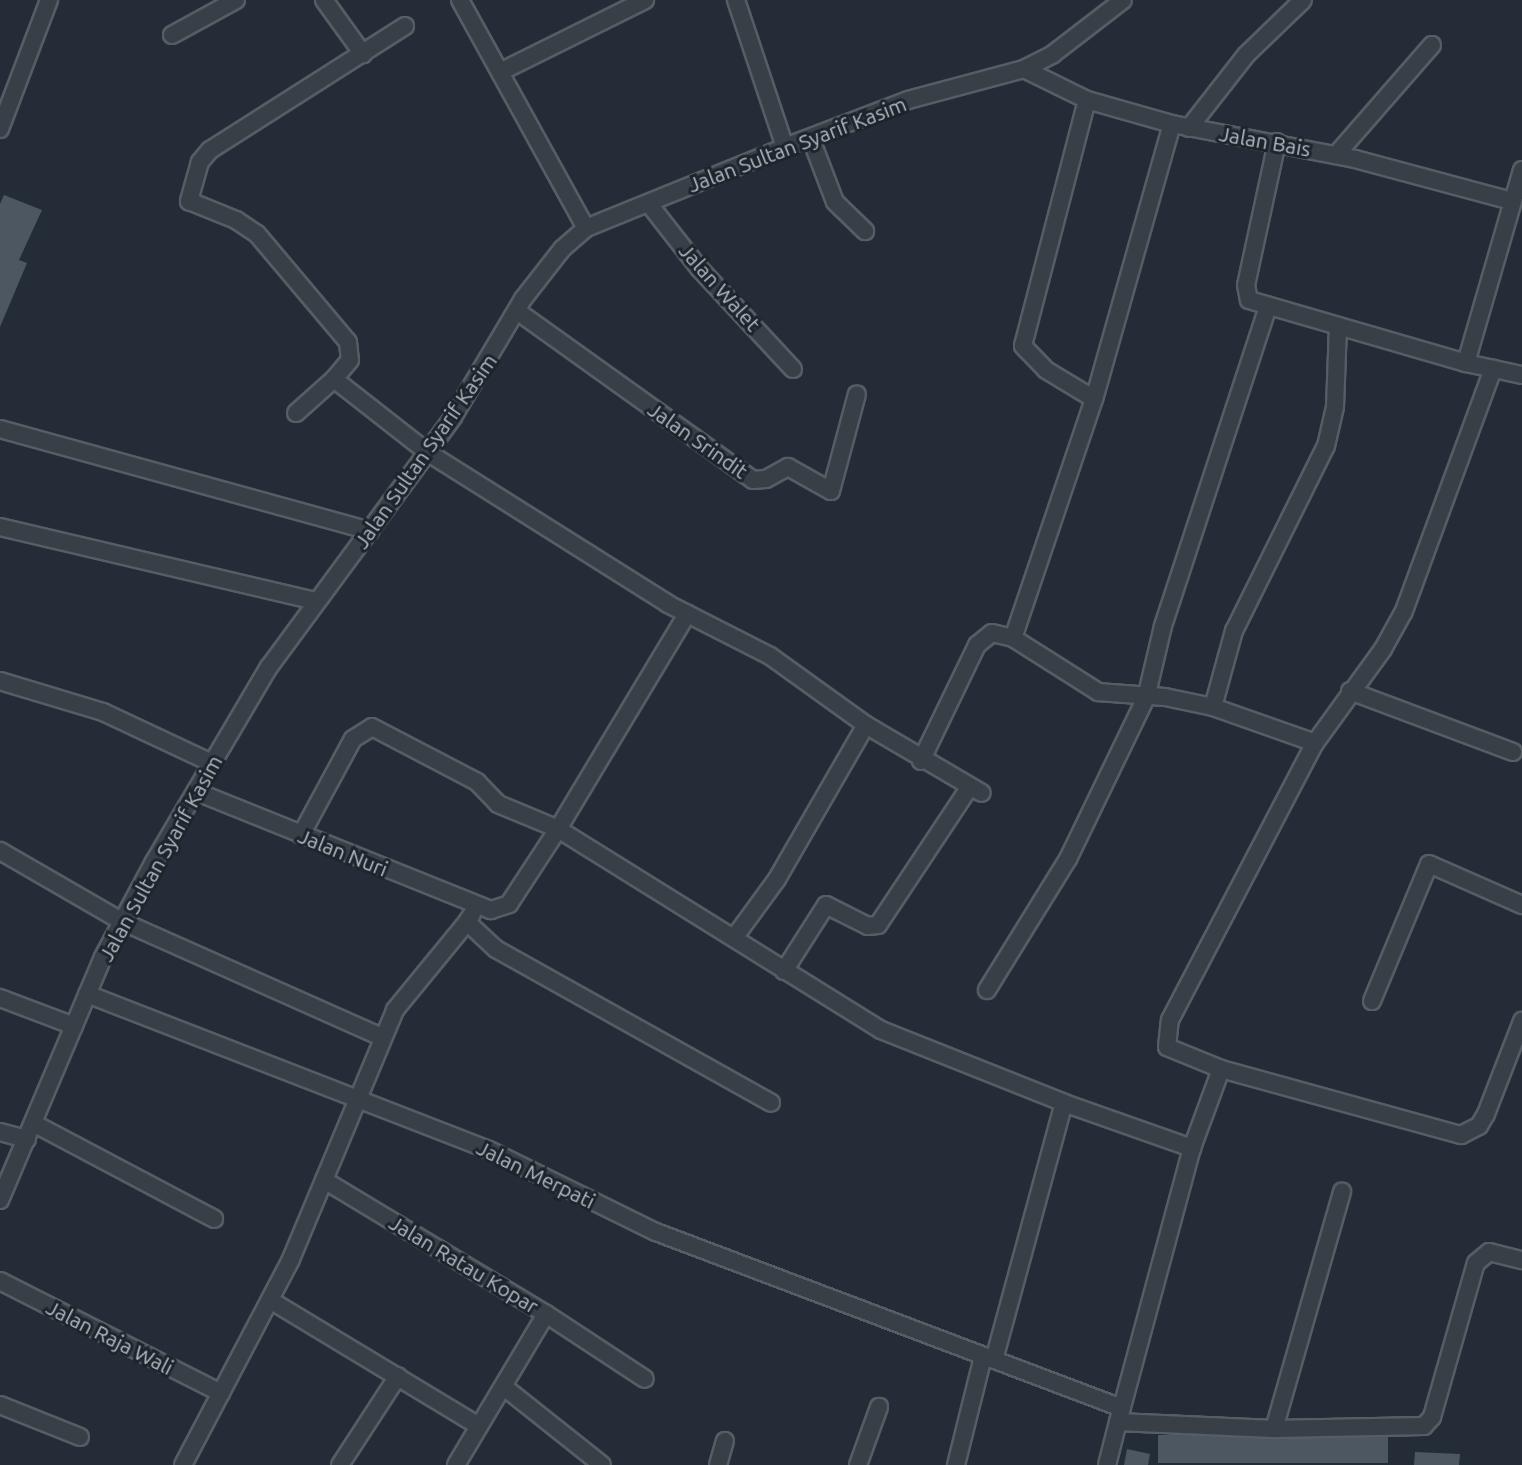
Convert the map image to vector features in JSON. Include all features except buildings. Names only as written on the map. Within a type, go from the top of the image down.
[{"type":"street","points":[[0,129],[49,0]]},
{"type":"street","points":[[172,35],[236,0]]},
{"type":"street","points":[[324,0],[363,54]]},
{"type":"street","points":[[460,0],[586,228]]},
{"type":"street","points":[[500,72],[645,0]]},
{"type":"street","points":[[736,0],[785,147]]},
{"type":"street","name":"Jalan Sultan Syarif Kasim","points":[[0,1200],[87,994],[121,921],[212,763],[269,667],[427,452],[498,348],[517,311],[548,266],[586,228],[908,100],[1024,69],[1053,54],[1123,0]]},
{"type":"street","points":[[1189,128],[1246,55],[1304,0]]},
{"type":"street","points":[[296,413],[334,379],[350,360],[348,342],[257,234],[236,220],[189,201],[200,162],[210,150],[405,26]]},
{"type":"street","points":[[1336,155],[1432,45]]},
{"type":"street","name":"Jalan Bais","points":[[1024,69],[1087,100],[1172,124],[1336,155],[1512,201]]},
{"type":"street","points":[[1087,100],[1023,346],[1046,370],[1094,399]]},
{"type":"street","points":[[1013,638],[1094,399],[1172,124]]},
{"type":"street","points":[[811,139],[835,202],[865,231]]},
{"type":"street","points":[[1276,142],[1246,293],[1249,300],[1266,309],[1466,363],[1522,375]]},
{"type":"street","points":[[1466,363],[1522,170]]},
{"type":"street","name":"Jalan Walet","points":[[649,204],[699,268],[793,369]]},
{"type":"street","points":[[987,990],[1068,860],[1146,698],[1163,627],[1266,309]]},
{"type":"street","name":"Jalan Srindit","points":[[517,311],[753,480],[766,479],[788,467],[831,491],[857,394]]},
{"type":"street","points":[[1213,707],[1234,631],[1326,446],[1335,407],[1338,327]]},
{"type":"street","points":[[1493,369],[1404,611],[1383,649],[1350,691],[1315,743],[1168,1028],[1167,1047],[1221,1069],[1461,1135],[1479,1126],[1486,1114],[1522,1021]]},
{"type":"street","points":[[334,379],[427,452],[687,614],[770,656],[866,725],[921,761],[975,790],[878,925],[868,926],[826,905],[784,970]]},
{"type":"street","points":[[0,429],[370,531]]},
{"type":"street","points":[[0,528],[316,601]]},
{"type":"street","points":[[183,1465],[270,1300],[324,1180],[355,1097],[382,1037],[406,994],[467,922],[484,908],[509,904],[558,829],[687,614]]},
{"type":"street","points":[[921,761],[977,645],[992,633],[1013,638],[1098,692],[1146,698],[1166,697],[1213,707],[1315,743]]},
{"type":"street","points":[[0,681],[103,712],[212,763]]},
{"type":"street","points":[[1350,691],[1513,752]]},
{"type":"street","points":[[734,938],[783,870],[866,725]]},
{"type":"street","points":[[302,835],[353,739],[372,727],[477,782],[498,804],[558,829],[881,1030],[1064,1103],[1192,1148]]},
{"type":"street","name":"Jalan Nuri","points":[[197,792],[484,908]]},
{"type":"street","points":[[0,851],[121,921],[382,1037]]},
{"type":"street","points":[[1372,1001],[1429,864],[1522,905]]},
{"type":"street","points":[[467,922],[496,949],[771,1103]]},
{"type":"street","name":"Jalan Merpati","points":[[87,994],[489,1150],[656,1232],[989,1358],[1120,1415],[1274,1429],[1424,1426],[1432,1417],[1476,1263],[1489,1252],[1522,1260]]},
{"type":"street","points":[[0,998],[74,1026]]},
{"type":"street","points":[[1107,1465],[1192,1148],[1221,1069]]},
{"type":"street","points":[[956,1465],[1064,1103]]},
{"type":"street","points":[[0,1132],[30,1131],[214,1219]]},
{"type":"street","name":"Jalan Ratau Kopar","points":[[324,1180],[546,1314],[456,1465]]},
{"type":"street","points":[[1274,1429],[1342,1192]]},
{"type":"street","name":"Jalan Raja Wali","points":[[0,1281],[221,1393]]},
{"type":"street","points":[[270,1300],[479,1426]]},
{"type":"street","points":[[546,1314],[645,1379]]},
{"type":"street","points":[[340,1465],[398,1376]]},
{"type":"street","points":[[504,1387],[602,1465]]},
{"type":"street","points":[[0,1405],[80,1437]]},
{"type":"street","points":[[858,1465],[879,1407]]},
{"type":"street","points":[[718,1465],[725,1441]]}]
